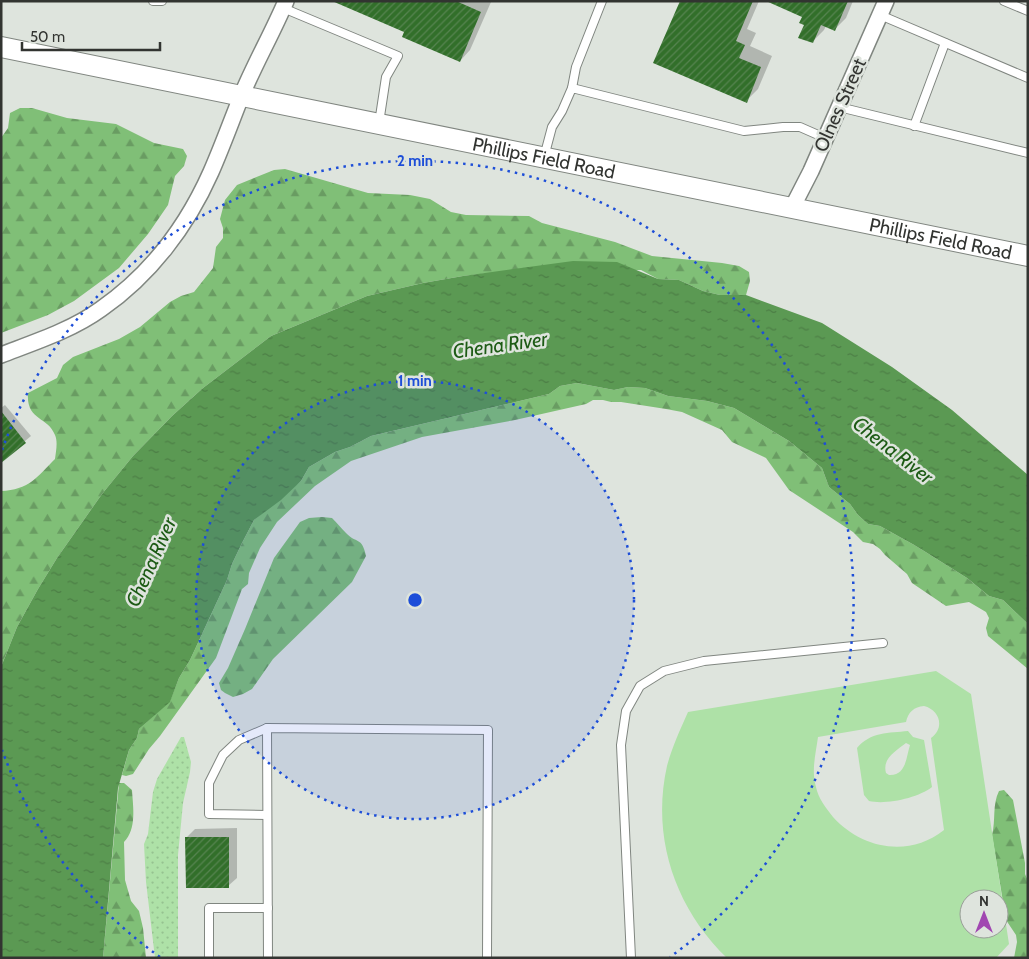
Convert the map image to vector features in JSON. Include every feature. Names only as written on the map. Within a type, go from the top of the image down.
[{"type":"street","name":"Olnes Street","points":[[792,208],[886,1]]},
{"type":"street","points":[[1,355],[77,324],[100,310],[128,289],[167,247],[196,202],[211,172],[242,95],[285,5]]},
{"type":"street","name":"Phillips Field Road","points":[[1,47],[1028,256]]},
{"type":"lane","points":[[153,1],[162,1]]},
{"type":"lane","points":[[544,157],[552,127],[562,111],[572,88],[576,67],[602,1]]},
{"type":"lane","points":[[1004,1],[1028,11]]},
{"type":"lane","points":[[285,5],[398,56],[386,77],[379,123]]},
{"type":"lane","points":[[880,16],[1028,78]]},
{"type":"lane","points":[[914,126],[945,43]]},
{"type":"lane","points":[[572,88],[744,131],[800,127],[825,138]]},
{"type":"lane","points":[[839,107],[1028,153]]},
{"type":"lane","points":[[631,958],[621,745],[626,711],[640,686],[664,671],[704,661],[883,644]]},
{"type":"lane","points":[[267,815],[209,814],[209,783],[223,755],[239,740],[267,728],[488,730],[488,958]]},
{"type":"lane","points":[[267,728],[268,958]]},
{"type":"lane","points":[[209,958],[209,908],[268,908]]},
{"type":"shaded area","points":[[936,671],[971,694],[1001,889],[959,889],[959,939],[1008,939],[1009,944],[996,958],[727,958],[693,917],[681,894],[665,845],[662,819],[663,793],[667,766],[688,712]],"holes":[[[924,706],[934,711],[939,720],[938,729],[931,738],[944,830],[930,839],[901,847],[872,843],[845,828],[833,817],[823,803],[817,791],[814,774],[818,737],[906,722],[908,715],[912,711]]]},
{"type":"shaded area","points":[[908,731],[913,737],[924,740],[932,787],[902,800],[869,801],[864,795],[857,748],[874,736]],"holes":[[[906,743],[910,745],[906,760],[899,773],[895,775],[886,773],[886,763],[891,755]]]},
{"type":"shaded area","points":[[181,737],[184,737],[191,762],[183,803],[178,855],[178,958],[155,958],[146,882],[144,844],[148,834],[153,792],[157,779]]},
{"type":"green space","points":[[20,108],[32,108],[67,118],[116,124],[154,143],[183,149],[187,156],[184,166],[175,176],[168,205],[148,234],[119,268],[74,301],[48,315],[1,333],[1,138],[8,128],[10,113]]},
{"type":"green space","points":[[285,169],[368,193],[410,195],[430,199],[451,212],[466,215],[529,216],[542,223],[615,242],[652,256],[739,266],[749,272],[750,281],[746,295],[720,295],[703,291],[679,280],[658,279],[641,270],[516,270],[463,276],[367,296],[271,336],[203,388],[172,416],[133,456],[102,494],[57,558],[38,589],[17,627],[1,667],[1,491],[19,488],[32,481],[55,459],[56,450],[55,435],[48,424],[30,409],[28,393],[57,378],[63,365],[73,357],[119,339],[140,327],[170,302],[194,292],[213,268],[216,247],[223,238],[223,228],[220,219],[225,200],[237,185],[274,170]]},
{"type":"green space","points":[[577,383],[614,390],[628,387],[645,388],[668,396],[707,401],[734,408],[789,441],[822,468],[829,487],[850,504],[868,524],[880,526],[916,546],[967,578],[989,596],[1003,600],[1028,624],[1028,669],[988,636],[986,628],[989,618],[986,612],[969,602],[946,606],[912,583],[907,574],[880,549],[873,544],[863,542],[853,532],[789,490],[766,458],[732,442],[722,430],[682,412],[621,402],[593,400],[586,404],[515,420],[422,437],[351,461],[315,486],[277,522],[260,548],[249,573],[248,584],[242,589],[216,658],[149,749],[133,774],[122,775],[129,750],[137,738],[139,729],[170,701],[179,678],[190,660],[227,580],[232,564],[254,520],[301,481],[309,467],[335,452],[350,447],[371,436],[549,394],[560,386]]},
{"type":"green space","points":[[309,518],[332,518],[363,546],[366,556],[352,582],[273,659],[252,689],[233,697],[225,693],[221,690],[219,683],[228,668],[274,558],[300,522]]},
{"type":"green space","points":[[119,783],[124,783],[132,790],[133,824],[124,842],[125,880],[131,901],[139,911],[146,958],[103,958]]},
{"type":"green space","points":[[1004,790],[1013,800],[1025,863],[1025,874],[1028,881],[1028,958],[1014,958],[1017,942],[1016,935],[1009,924],[1009,889],[1001,889],[992,835],[999,791]]},
{"type":"water","name":"Chena River","points":[[573,261],[617,262],[658,279],[679,280],[703,291],[720,295],[746,295],[822,323],[892,367],[952,410],[1028,475],[1028,624],[1003,600],[989,596],[967,578],[916,546],[880,526],[868,524],[850,504],[829,487],[822,468],[789,441],[734,408],[707,401],[668,396],[645,388],[628,387],[614,390],[577,383],[560,386],[549,394],[371,436],[350,447],[335,452],[309,467],[301,481],[281,500],[254,520],[232,564],[227,580],[190,660],[179,678],[170,702],[139,729],[137,738],[129,750],[118,788],[103,958],[1,958],[1,667],[17,627],[57,558],[102,494],[133,456],[172,416],[203,388],[271,336],[367,296],[463,276]]},
{"type":"building","points":[[332,1],[456,1],[481,12],[460,62],[402,37],[404,32]]},
{"type":"building","points":[[680,1],[753,1],[736,41],[745,45],[739,58],[761,67],[747,103],[653,63]]},
{"type":"building","points":[[766,1],[848,1],[835,31],[821,25],[813,43],[798,38],[804,25],[799,23],[802,17]]},
{"type":"building","points":[[1,411],[26,443],[1,463]]},
{"type":"building","points":[[185,837],[229,837],[229,888],[186,888]]}]
